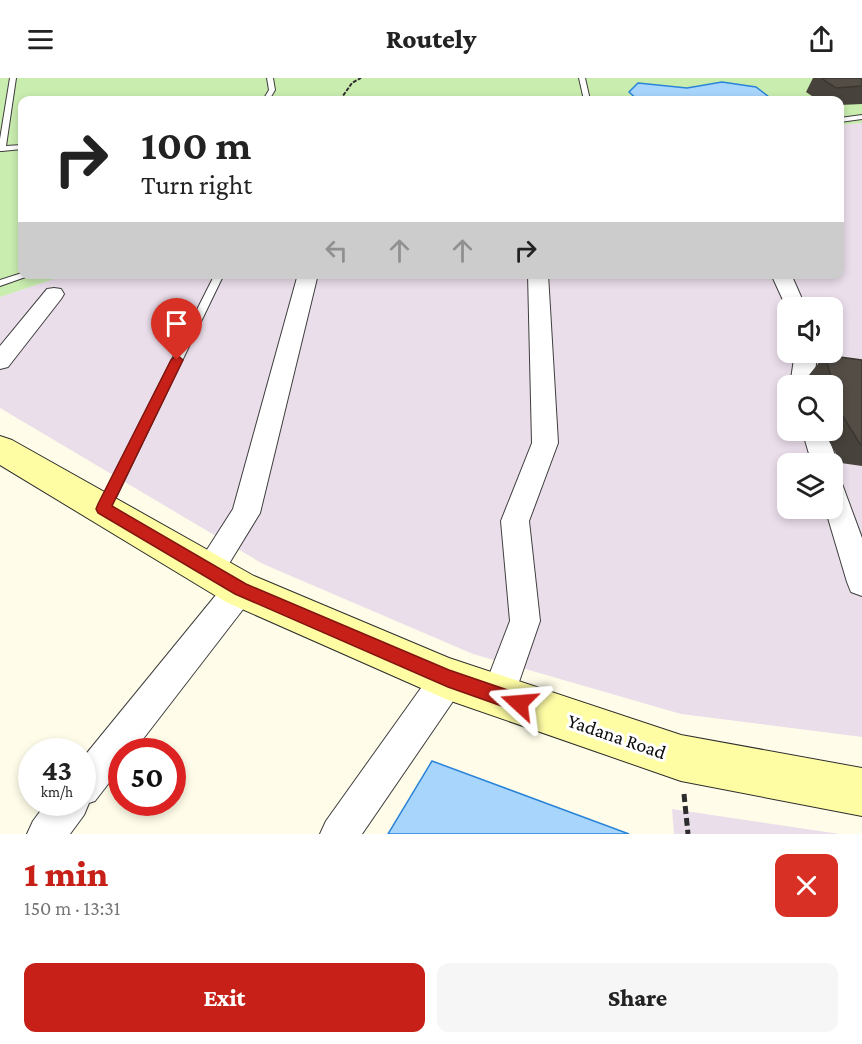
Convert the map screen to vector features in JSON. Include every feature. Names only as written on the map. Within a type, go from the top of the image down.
[{"type":"main road","name":"Yadana Road","points":[[0,449],[225,580],[448,679],[681,758],[862,792]]},
{"type":"street","points":[[96,768],[225,580],[246,513],[307,279]]},
{"type":"street","points":[[498,696],[525,621],[515,521],[544,443],[538,279]]},
{"type":"street","points":[[783,279],[791,297]]},
{"type":"street","points":[[0,361],[54,294]]},
{"type":"street","points":[[842,519],[862,582]]},
{"type":"street","points":[[339,834],[448,679]]},
{"type":"street","points":[[46,834],[60,816]]},
{"type":"lane","points":[[13,78],[1,137],[1,152],[18,148]]},
{"type":"lane","points":[[268,96],[272,90],[270,78]]},
{"type":"lane","points":[[582,78],[586,96]]},
{"type":"lane","points":[[844,119],[862,117]]},
{"type":"lane","points":[[0,283],[18,278]]},
{"type":"lane","points":[[103,509],[218,279]]},
{"type":"path","points":[[343,96],[352,83],[361,78]]},
{"type":"shaded area","points":[[862,123],[862,737],[681,714],[473,654],[263,564],[0,408],[0,297],[52,279],[844,279],[844,125]]},
{"type":"shaded area","points":[[672,809],[840,834],[674,834]]},
{"type":"green space","points":[[0,78],[862,78],[862,123],[844,125],[844,96],[18,96],[18,279],[54,279],[0,297]]},
{"type":"water","points":[[722,82],[756,87],[768,96],[634,96],[629,92],[638,83],[687,88]]},
{"type":"water","points":[[432,761],[629,834],[388,834]]},
{"type":"building","points":[[821,78],[862,78],[862,86],[836,88]]},
{"type":"building","points":[[843,357],[862,360],[862,445],[843,416],[843,375],[831,375],[827,363],[843,363]]},
{"type":"route","points":[[177,360],[103,509],[240,589],[448,679],[519,703]]}]
